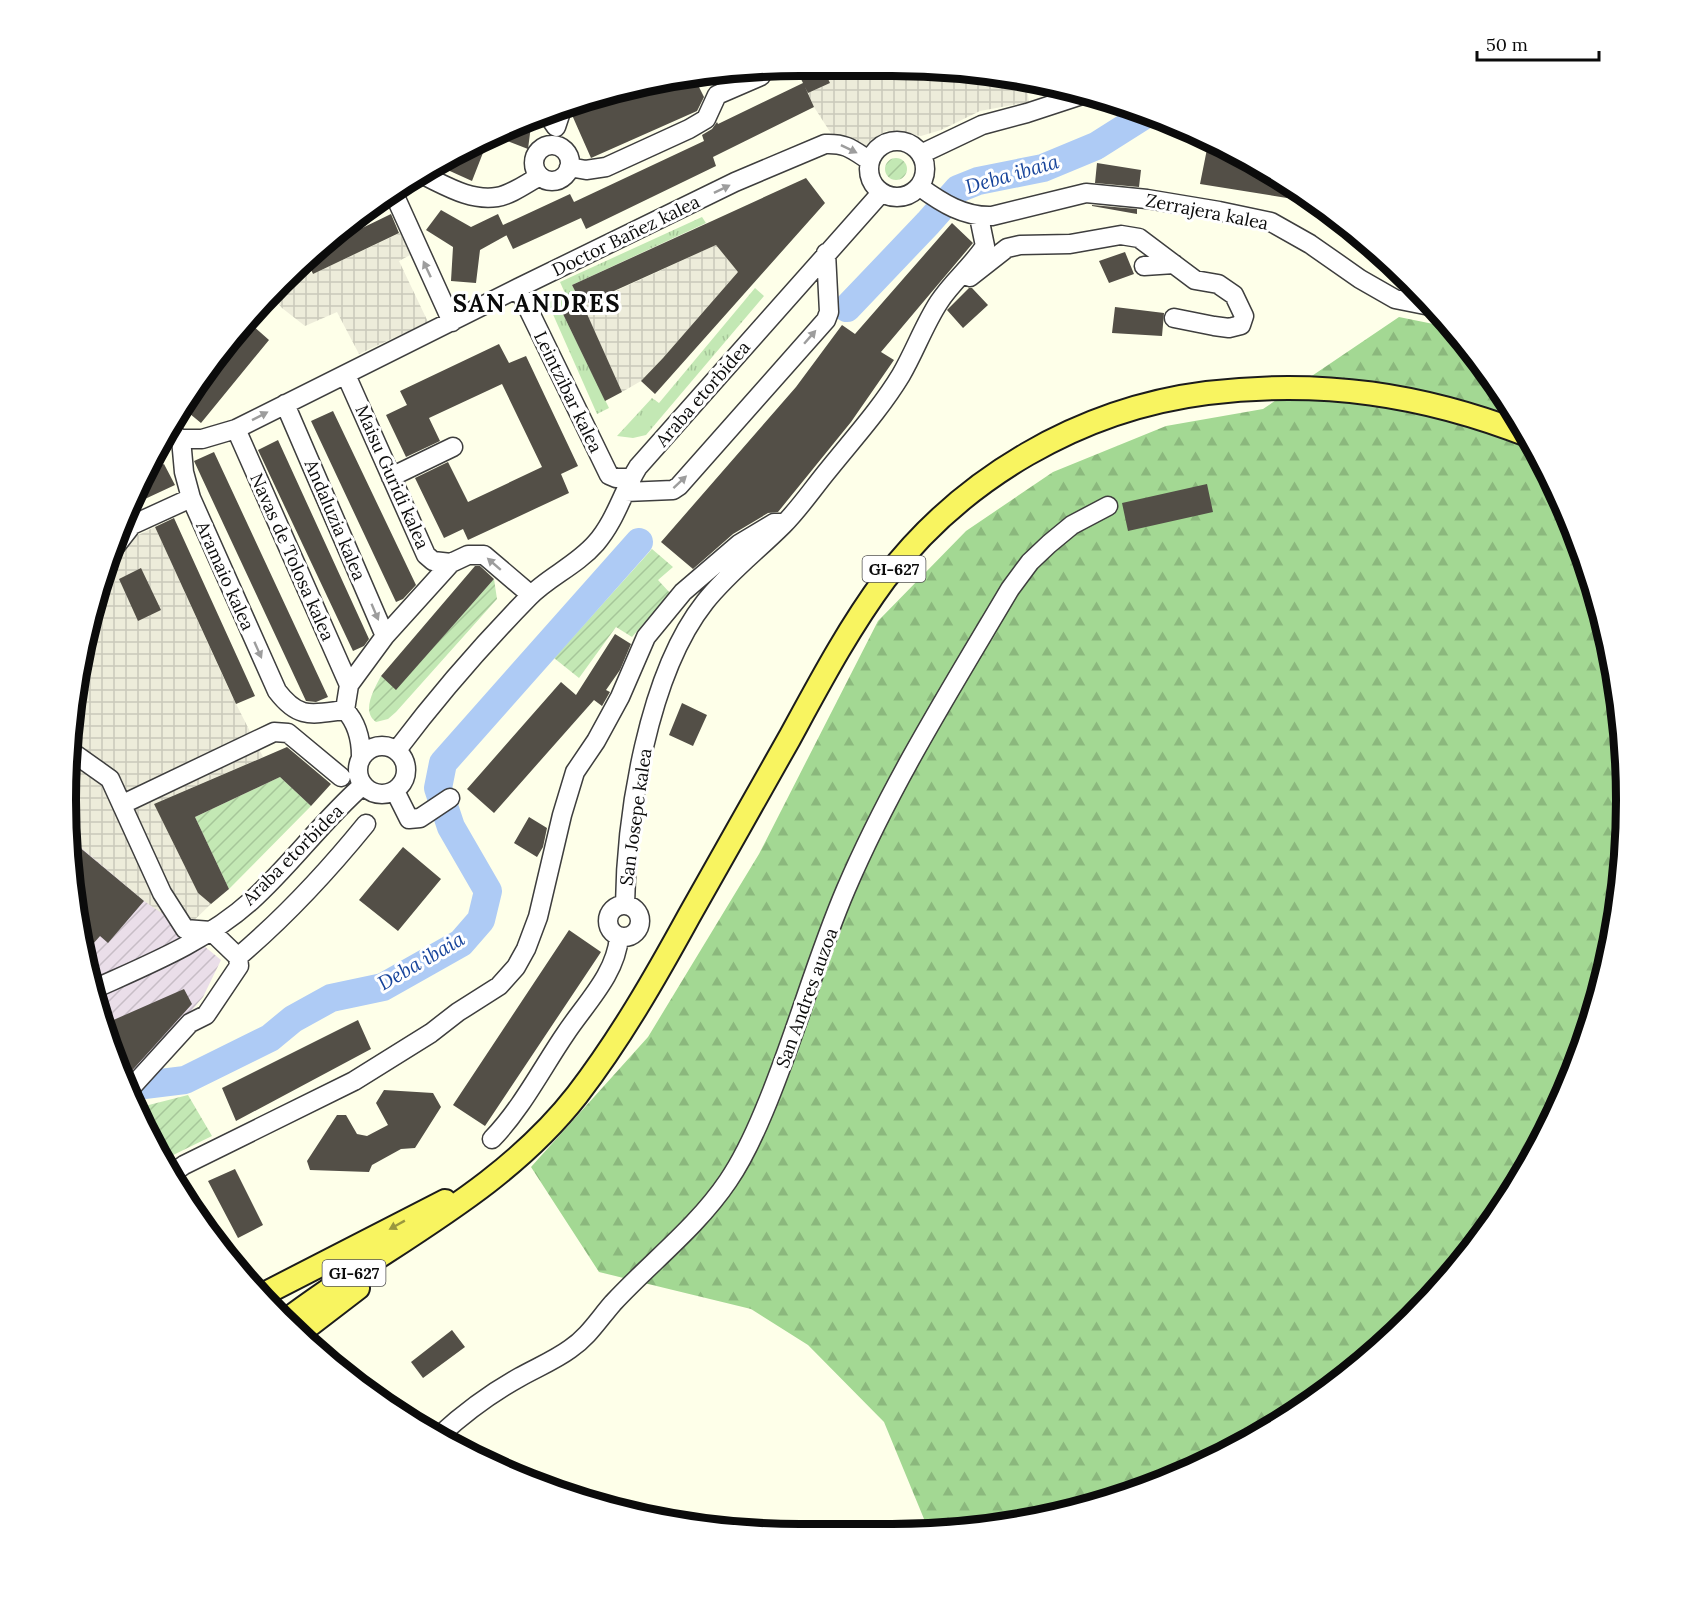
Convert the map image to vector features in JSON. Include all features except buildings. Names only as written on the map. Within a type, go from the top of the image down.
[{"type":"main road","name":"GI-627","points":[[292,1315],[483,1187],[521,1156],[551,1127],[601,1062],[645,995],[818,686],[866,607],[919,540],[941,518],[987,480],[1046,444],[1118,413],[1192,395],[1237,390],[1302,387],[1365,392],[1428,403],[1486,419],[1514,430]]},
{"type":"main road","points":[[269,1291],[455,1196],[521,1156]]},
{"type":"main road","points":[[306,1328],[384,1270],[426,1227]]},
{"type":"street","points":[[569,167],[586,170],[606,167],[689,129],[706,119],[717,95],[757,78]]},
{"type":"street","points":[[921,154],[982,125],[1071,99]]},
{"type":"street","points":[[551,121],[557,146]]},
{"type":"street","points":[[923,190],[926,170],[921,154],[910,144],[895,141],[882,146],[874,153],[870,161],[870,177],[881,193],[901,198],[923,190],[970,215],[985,246],[939,302]]},
{"type":"street","name":"Doctor Bañez kalea","points":[[175,434],[202,438],[236,429],[735,182],[825,144],[837,143],[851,147],[870,161]]},
{"type":"street","points":[[545,146],[557,146],[562,148],[568,156],[569,167],[567,172],[557,180],[540,176],[534,165],[536,154],[545,146]]},
{"type":"street","points":[[430,178],[459,193],[480,197],[498,197],[540,176]]},
{"type":"street","name":"Araba etorbidea","points":[[397,750],[423,716],[531,595],[580,559],[597,542],[614,517],[638,466],[881,193]]},
{"type":"street","name":"Zerrajera kalea","points":[[970,215],[992,216],[1086,193],[1148,199],[1219,211],[1271,222],[1310,244],[1360,279],[1395,299],[1418,304]]},
{"type":"street","points":[[397,200],[452,322]]},
{"type":"street","points":[[939,302],[1007,248],[1020,245],[1070,244],[1121,235],[1139,238],[1196,280],[1218,284],[1234,295],[1244,316],[1241,325],[1229,328],[1174,318]]},
{"type":"street","points":[[628,485],[673,490],[679,486],[826,320],[829,312],[826,253]]},
{"type":"street","points":[[1144,266],[1174,264]]},
{"type":"street","name":"Leintzibar kalea","points":[[518,288],[609,475],[628,485]]},
{"type":"street","name":"San Josepe kalea","points":[[492,1139],[510,1118],[600,985],[614,961],[619,937],[630,936],[640,924],[638,914],[630,906],[625,905],[629,838],[642,756],[658,694],[672,660],[694,618],[705,602],[742,561],[785,523],[877,409],[900,376],[939,302]]},
{"type":"street","name":"Maisu Guridi kalea","points":[[346,375],[426,555],[433,561],[451,563]]},
{"type":"street","name":"Andaluzia kalea","points":[[285,404],[385,636]]},
{"type":"street","name":"Navas de Tolosa kalea","points":[[236,429],[349,685]]},
{"type":"street","name":"Aramaio kalea","points":[[174,436],[191,498],[277,691],[288,705],[309,714],[345,710]]},
{"type":"street","points":[[391,477],[453,447]]},
{"type":"street","points":[[131,527],[191,498]]},
{"type":"street","name":"San Andres auzoa","points":[[445,1432],[518,1378],[571,1349],[581,1341],[614,1303],[691,1226],[729,1180],[771,1096],[845,891],[890,794],[1010,589],[1029,562],[1072,525],[1107,506]]},
{"type":"street","points":[[178,1169],[354,1081],[431,1033],[458,1012],[499,986],[516,967],[526,949],[538,916],[575,772],[596,741],[620,697],[646,637],[683,592],[704,573],[751,537],[774,523],[785,523]]},
{"type":"street","points":[[361,756],[367,750],[382,745],[397,750],[403,756],[407,771],[405,779],[395,791],[382,795],[363,785],[357,771],[361,756],[358,730],[345,710],[349,685],[385,636],[451,563],[468,555],[484,555],[531,595]]},
{"type":"street","points":[[123,804],[274,732],[288,733],[341,777]]},
{"type":"street","points":[[78,756],[110,779],[162,893],[185,929],[211,931],[238,957],[239,966],[206,1015],[190,1023],[135,1084]]},
{"type":"street","name":"Araba etorbidea","points":[[100,983],[169,954],[211,931],[250,902],[363,785]]},
{"type":"street","points":[[395,791],[409,819],[420,818],[450,798]]},
{"type":"street","points":[[238,957],[274,925],[335,862],[366,824]]},
{"type":"shaded area","points":[[827,76],[940,78],[1027,89],[1029,102],[980,111],[941,130],[921,136],[886,131],[871,140],[863,150],[834,138],[814,107],[808,93],[830,83]]},
{"type":"shaded area","points":[[400,233],[410,255],[399,261],[428,322],[359,354],[337,312],[305,326],[277,302],[307,272],[313,274]]},
{"type":"shaded area","points":[[716,245],[738,272],[641,381],[622,392],[583,306]]},
{"type":"shaded area","points":[[155,527],[231,694],[263,757],[154,804],[198,893],[211,904],[185,929],[144,901],[78,845],[76,800],[78,753],[90,659],[101,613],[125,541]]},
{"type":"shaded area","points":[[78,841],[221,960],[203,997],[141,1070],[132,1077],[101,988],[90,942]]},
{"type":"green space","points":[[896,158],[904,161],[907,169],[904,177],[896,180],[888,177],[885,169],[888,161]]},
{"type":"green space","points":[[702,217],[706,223],[572,285],[581,303],[562,312],[609,408],[597,414],[548,303],[565,293],[560,282]]},
{"type":"green space","points":[[755,288],[764,296],[646,435],[633,438],[617,436],[652,398],[659,403]]},
{"type":"green space","points":[[1399,317],[1439,325],[1467,360],[1520,439],[1542,480],[1578,568],[1603,659],[1610,706],[1615,753],[1615,848],[1603,942],[1592,988],[1578,1033],[1542,1121],[1494,1203],[1437,1278],[1370,1345],[1333,1375],[1254,1428],[1213,1450],[1125,1486],[1034,1511],[926,1523],[884,1422],[808,1345],[751,1309],[599,1272],[531,1167],[648,1037],[759,854],[878,621],[966,531],[1053,472],[1166,426],[1263,409]]},
{"type":"green space","points":[[652,549],[673,567],[658,580],[670,593],[632,637],[616,627],[579,678],[554,658]]},
{"type":"green space","points":[[494,579],[497,599],[396,712],[388,719],[376,722],[369,712],[369,706],[381,676],[396,689]]},
{"type":"green space","points":[[280,777],[311,806],[229,889],[195,817]]},
{"type":"green space","points":[[188,1095],[212,1136],[170,1157],[144,1106]]},
{"type":"waterway","name":"Deba ibaia","points":[[847,308],[958,189],[978,181],[1043,168],[1096,146],[1138,120]]},
{"type":"waterway","name":"Deba ibaia","points":[[136,1086],[185,1080],[270,1038],[293,1019],[331,998],[383,987],[461,943],[481,920],[488,891],[451,827],[438,788],[443,763],[639,542]]},
{"type":"district","name":"SAN ANDRES","points":[[537,304]]}]
